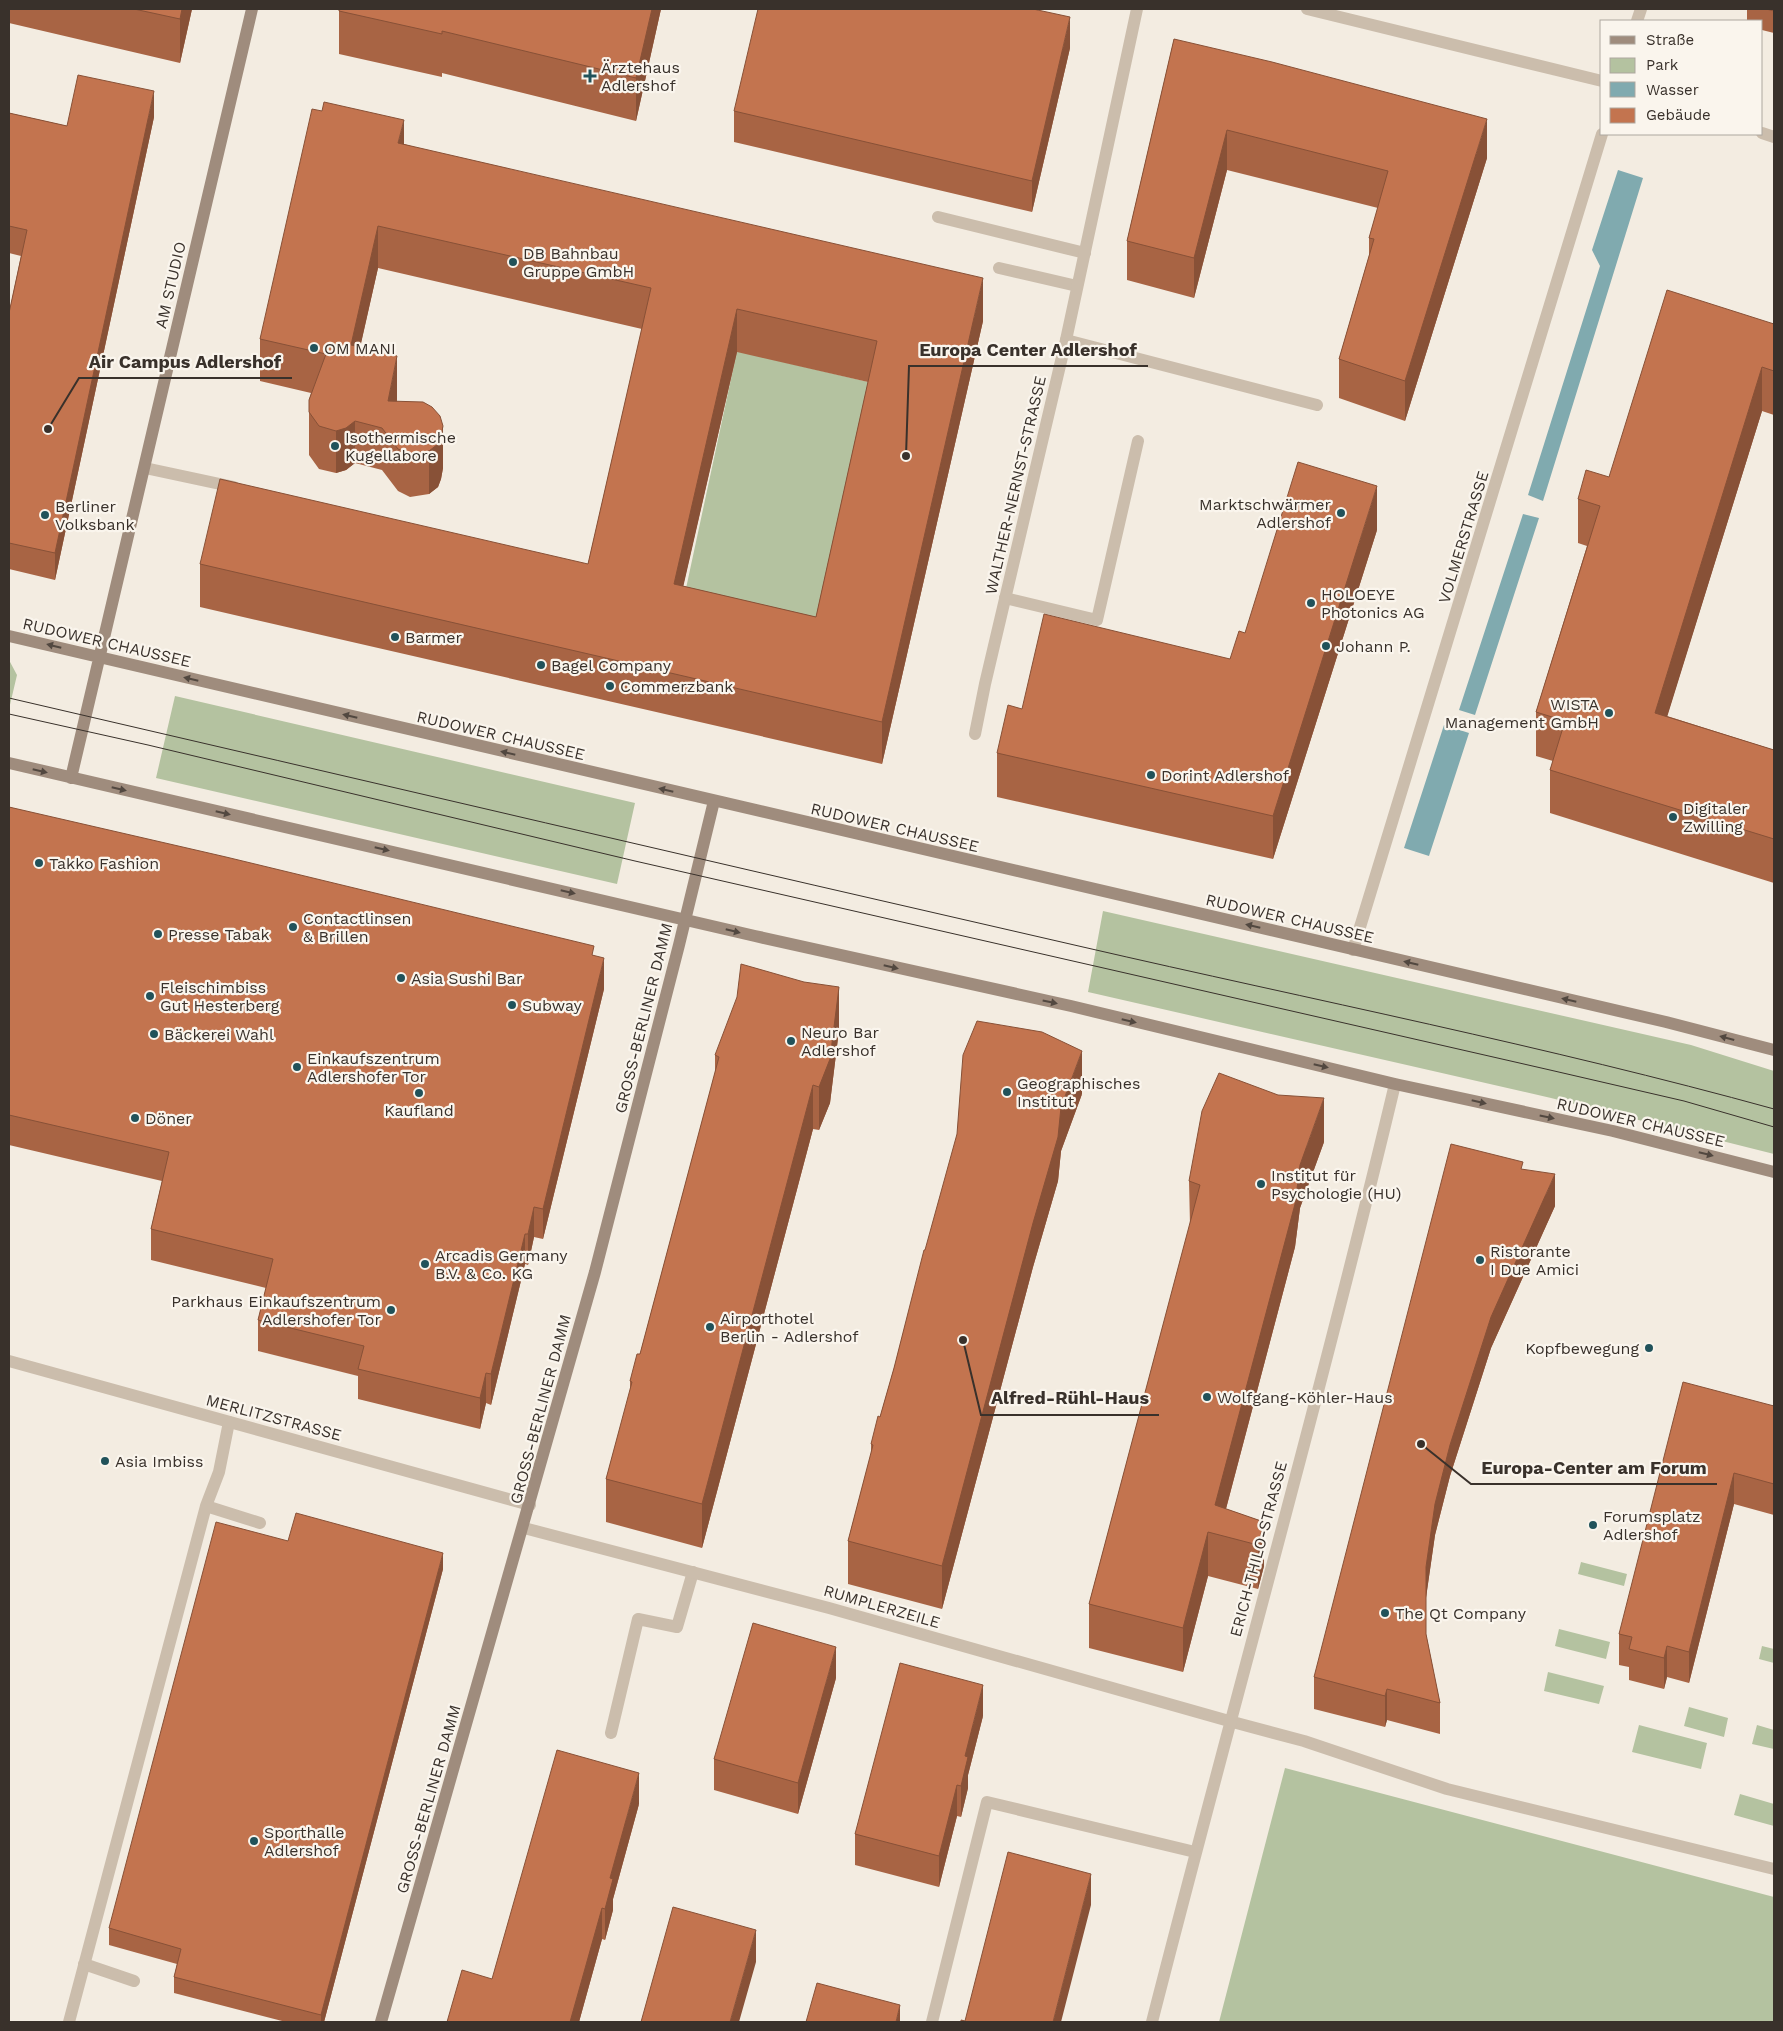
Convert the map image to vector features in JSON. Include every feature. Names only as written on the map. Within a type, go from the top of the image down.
[{"type":"main road","name":"AM STUDIO","points":[[71,778],[252,9]]},
{"type":"main road","name":"RUDOWER CHAUSSEE","points":[[9,636],[1666,1022],[1774,1050]]},
{"type":"main road","name":"RUDOWER CHAUSSEE","points":[[9,763],[1071,1006],[1395,1084],[1613,1131],[1774,1172]]},
{"type":"main road","name":"GROSS-BERLINER DAMM","points":[[381,2022],[511,1564],[524,1528],[595,1272],[686,919],[714,801]]},
{"type":"street","name":"WALTHER-NERNST-STRASSE","points":[[975,734],[1066,340],[1137,9]]},
{"type":"street","points":[[1307,9],[1600,81]]},
{"type":"street","name":"VOLMERSTRASSE","points":[[1353,950],[1602,135]]},
{"type":"street","points":[[938,217],[1085,253]]},
{"type":"street","points":[[999,268],[1077,286]]},
{"type":"street","points":[[1066,340],[1229,384],[1317,405]]},
{"type":"street","points":[[1005,598],[1097,620],[1138,441]]},
{"type":"street","points":[[145,468],[246,490]]},
{"type":"street","name":"ERICH-THILO-STRASSE","points":[[1152,2022],[1229,1721],[1347,1284],[1395,1084]]},
{"type":"street","name":"MERLITZSTRASSE","points":[[9,1361],[530,1505]]},
{"type":"street","points":[[69,2022],[206,1506],[219,1472],[229,1422]]},
{"type":"street","points":[[206,1506],[260,1523]]},
{"type":"street","name":"RUMPLERZEILE","points":[[524,1528],[829,1608],[1304,1741],[1447,1789],[1774,1870]]},
{"type":"street","points":[[611,1733],[638,1619],[677,1627],[693,1572]]},
{"type":"street","points":[[932,2022],[987,1802],[1195,1852]]},
{"type":"street","points":[[84,1964],[134,1981]]},
{"type":"green space","points":[[737,351],[877,384],[810,656],[679,621]]},
{"type":"green space","points":[[9,660],[17,675],[9,709]]},
{"type":"green space","points":[[175,696],[635,803],[617,884],[156,778]]},
{"type":"green space","points":[[1103,911],[1691,1045],[1774,1071],[1774,1154],[1551,1098],[1088,992]]},
{"type":"green space","points":[[1581,1562],[1627,1574],[1624,1586],[1578,1574]]},
{"type":"green space","points":[[1559,1629],[1610,1642],[1606,1659],[1555,1646]]},
{"type":"green space","points":[[1762,1646],[1774,1649],[1774,1663],[1759,1659]]},
{"type":"green space","points":[[1548,1672],[1604,1686],[1599,1704],[1544,1691]]},
{"type":"green space","points":[[1689,1707],[1728,1718],[1724,1737],[1684,1726]]},
{"type":"green space","points":[[1639,1725],[1707,1743],[1701,1769],[1632,1752]]},
{"type":"green space","points":[[1757,1725],[1774,1730],[1774,1749],[1752,1744]]},
{"type":"green space","points":[[1285,1768],[1774,1897],[1774,2022],[1219,2022]]},
{"type":"green space","points":[[1740,1794],[1774,1804],[1774,1826],[1734,1815]]},
{"type":"water","points":[[1618,170],[1643,178],[1543,501],[1528,495],[1600,266],[1592,250]]},
{"type":"water","points":[[1523,514],[1539,518],[1475,715],[1459,710]]},
{"type":"water","points":[[1444,725],[1469,733],[1429,856],[1404,848]]},
{"type":"building","points":[[134,9],[182,9],[180,19]]},
{"type":"building","points":[[339,9],[652,9],[636,78],[442,31],[442,34],[339,11]]},
{"type":"building","points":[[758,9],[1033,9],[1070,17],[1032,181],[734,111]]},
{"type":"building","points":[[1174,39],[1272,62],[1487,119],[1405,381],[1339,359],[1374,239],[1369,238],[1388,171],[1227,130],[1194,258],[1127,241]]},
{"type":"building","points":[[78,75],[154,91],[55,553],[9,543],[9,313],[27,230],[9,226],[9,113],[67,126]]},
{"type":"building","points":[[324,102],[404,120],[398,143],[983,278],[882,722],[200,564],[220,479],[588,564],[651,288],[378,226],[351,345],[397,356],[388,401],[423,402],[432,407],[440,416],[443,426],[441,436],[438,444],[429,451],[410,454],[398,449],[382,428],[355,421],[346,428],[336,431],[319,426],[309,412],[309,400],[326,354],[260,339],[312,109],[322,111]],"holes":[[[737,309],[877,341],[816,617],[674,584]]]},
{"type":"building","points":[[1667,290],[1774,324],[1774,371],[1762,367],[1655,713],[1774,750],[1774,839],[1550,770],[1565,721],[1536,712],[1600,506],[1578,499],[1586,470],[1609,477]]},
{"type":"building","points":[[1298,462],[1377,486],[1273,816],[997,753],[1008,705],[1022,709],[1044,614],[1230,659],[1239,631],[1245,633]]},
{"type":"building","name":"Einkaufszentrum Adlershofer Tor","points":[[9,807],[226,857],[594,946],[592,955],[604,958],[543,1209],[534,1207],[528,1234],[525,1234],[491,1374],[486,1373],[480,1398],[358,1369],[364,1346],[258,1320],[273,1259],[151,1229],[169,1152],[9,1115]]},
{"type":"building","name":"Airporthotel Berlin - Adlershof","points":[[741,964],[804,982],[839,987],[830,1059],[819,1087],[813,1085],[702,1504],[606,1479],[632,1382],[630,1381],[637,1354],[640,1354],[719,1057],[715,1055],[737,997]]},
{"type":"building","points":[[977,1021],[1042,1032],[1082,1051],[1061,1107],[1058,1137],[1033,1223],[942,1566],[848,1541],[873,1445],[871,1444],[878,1416],[880,1417],[894,1368],[924,1250],[957,1134],[963,1055]]},
{"type":"building","name":"Wolfgang-Köhler-Haus","points":[[1219,1073],[1278,1095],[1324,1098],[1300,1165],[1295,1204],[1215,1505],[1264,1522],[1258,1545],[1208,1532],[1183,1628],[1089,1604],[1200,1185],[1189,1181],[1202,1111]]},
{"type":"building","points":[[1451,1144],[1523,1162],[1521,1169],[1555,1174],[1491,1317],[1450,1445],[1435,1504],[1426,1567],[1426,1634],[1440,1703],[1387,1689],[1385,1696],[1314,1677]]},
{"type":"building","points":[[1683,1382],[1774,1406],[1774,1484],[1734,1473],[1689,1652],[1667,1646],[1664,1658],[1629,1649],[1632,1637],[1619,1634]]},
{"type":"building","name":"Sporthalle Adlershof","points":[[296,1513],[443,1553],[321,2015],[174,1977],[181,1949],[109,1928],[216,1522],[288,1541]]},
{"type":"building","points":[[753,1623],[836,1647],[798,1783],[714,1759]]},
{"type":"building","points":[[900,1663],[983,1685],[965,1756],[968,1757],[961,1786],[957,1785],[939,1856],[855,1834]]},
{"type":"building","points":[[557,1750],[639,1773],[610,1878],[613,1879],[605,1909],[602,1908],[570,2022],[447,2022],[462,1970],[492,1979]]},
{"type":"building","points":[[1008,1852],[1091,1874],[1053,2022],[961,2022],[961,2020],[965,2021]]},
{"type":"building","points":[[673,1907],[756,1930],[730,2022],[641,2022]]},
{"type":"building","points":[[817,1983],[900,2005],[896,2022],[806,2022]]},
{"type":"tram line","points":[[9,698],[1169,967],[1516,1044],[1774,1109]]},
{"type":"tram line","points":[[9,714],[148,745],[635,861],[1684,1101],[1774,1127]]},
{"type":"place","name":"Ärztehaus Adlershof","points":[[590,76]]},
{"type":"place","name":"DB Bahnbau Gruppe GmbH","points":[[513,262]]},
{"type":"place","name":"OM MANI","points":[[314,348]]},
{"type":"place","name":"Air Campus Adlershof","points":[[48,429]]},
{"type":"place","name":"Isothermische Kugellabore","points":[[335,446]]},
{"type":"place","name":"Europa Center Adlershof","points":[[906,456]]},
{"type":"place","name":"Marktschwärmer Adlershof","points":[[1341,513]]},
{"type":"place","name":"Berliner Volksbank","points":[[45,515]]},
{"type":"place","name":"HOLOEYE Photonics AG","points":[[1311,603]]},
{"type":"place","name":"Barmer","points":[[395,637]]},
{"type":"place","name":"Johann P.","points":[[1326,646]]},
{"type":"place","name":"Bagel Company","points":[[541,665]]},
{"type":"place","name":"Commerzbank","points":[[610,686]]},
{"type":"place","name":"WISTA Management GmbH","points":[[1609,713]]},
{"type":"place","name":"Dorint Adlershof","points":[[1151,775]]},
{"type":"place","name":"Digitaler Zwilling","points":[[1673,817]]},
{"type":"place","name":"Takko Fashion","points":[[39,863]]},
{"type":"place","name":"Contactlinsen & Brillen","points":[[293,927]]},
{"type":"place","name":"Presse Tabak","points":[[158,934]]},
{"type":"place","name":"Asia Sushi Bar","points":[[401,978]]},
{"type":"place","name":"Fleischimbiss Gut Hesterberg","points":[[150,996]]},
{"type":"place","name":"Subway","points":[[512,1005]]},
{"type":"place","name":"Bäckerei Wahl","points":[[154,1034]]},
{"type":"place","name":"Neuro Bar Adlershof","points":[[791,1041]]},
{"type":"place","name":"Einkaufszentrum Adlershofer Tor","points":[[297,1067]]},
{"type":"place","name":"Geographisches Institut","points":[[1007,1092]]},
{"type":"place","name":"Kaufland","points":[[419,1093]]},
{"type":"place","name":"Döner","points":[[135,1118]]},
{"type":"place","name":"Institut für Psychologie (HU)","points":[[1261,1184]]},
{"type":"place","name":"Ristorante I Due Amici","points":[[1480,1260]]},
{"type":"place","name":"Arcadis Germany B.V. & Co. KG","points":[[425,1264]]},
{"type":"place","name":"Parkhaus Einkaufszentrum Adlershofer Tor","points":[[391,1310]]},
{"type":"place","name":"Airporthotel Berlin - Adlershof","points":[[710,1327]]},
{"type":"place","name":"Alfred-Rühl-Haus","points":[[963,1340]]},
{"type":"place","name":"Kopfbewegung","points":[[1649,1348]]},
{"type":"place","name":"Wolfgang-Köhler-Haus","points":[[1207,1397]]},
{"type":"place","name":"Europa-Center am Forum","points":[[1421,1444]]},
{"type":"place","name":"Asia Imbiss","points":[[105,1461]]},
{"type":"place","name":"Forumsplatz Adlershof","points":[[1593,1525]]},
{"type":"place","name":"The Qt Company","points":[[1385,1613]]},
{"type":"place","name":"Sporthalle Adlershof","points":[[254,1841]]}]
